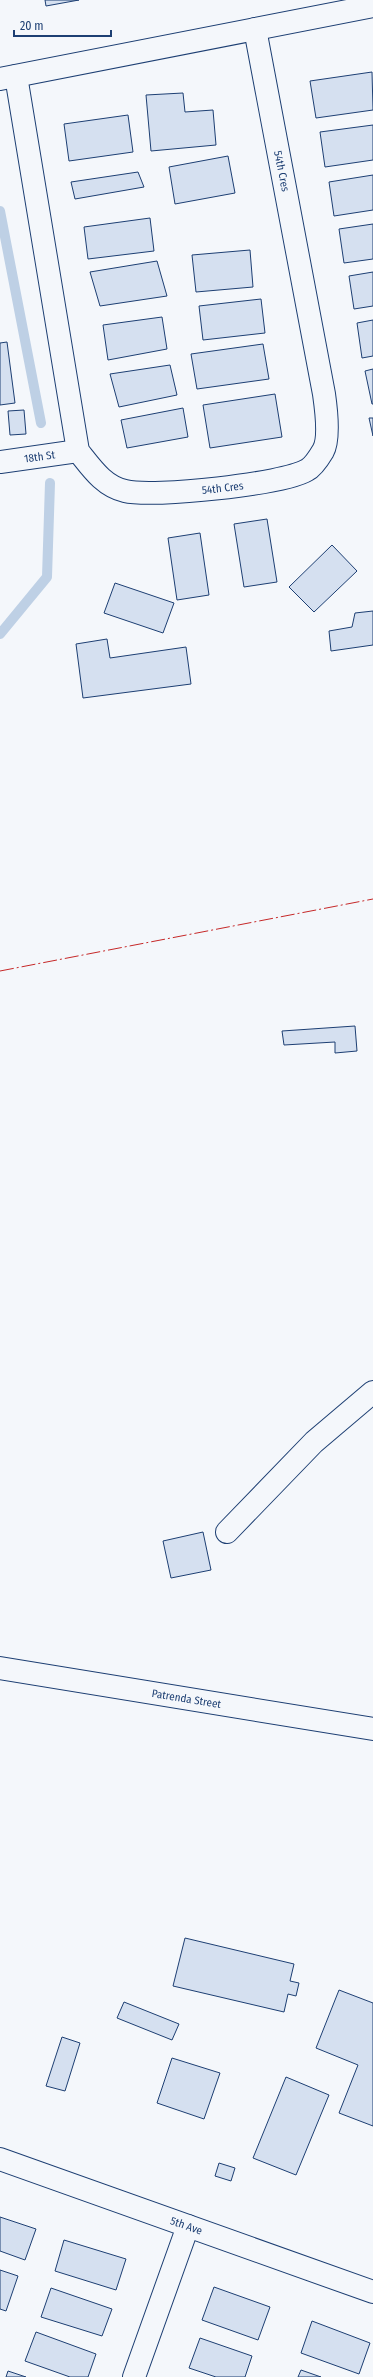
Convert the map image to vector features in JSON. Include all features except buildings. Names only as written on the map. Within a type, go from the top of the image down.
[{"type":"street","points":[[8,77],[373,6]]},
{"type":"street","name":"54th Cres","points":[[8,77],[78,451],[97,476],[124,491],[156,493],[282,479],[308,469],[324,450],[327,422],[324,394],[255,29]]},
{"type":"street","name":"18th St","points":[[0,462],[78,451]]},
{"type":"street","points":[[227,1532],[314,1442],[373,1392]]},
{"type":"street","name":"Patrenda Street","points":[[0,1668],[373,1729]]},
{"type":"street","name":"5th Ave","points":[[0,2160],[373,2292]]},
{"type":"street","points":[[134,2377],[188,2226]]},
{"type":"waterway","points":[[0,211],[41,423]]},
{"type":"waterway","points":[[0,634],[47,577],[50,483]]},
{"type":"power","points":[[0,971],[373,899]]}]
